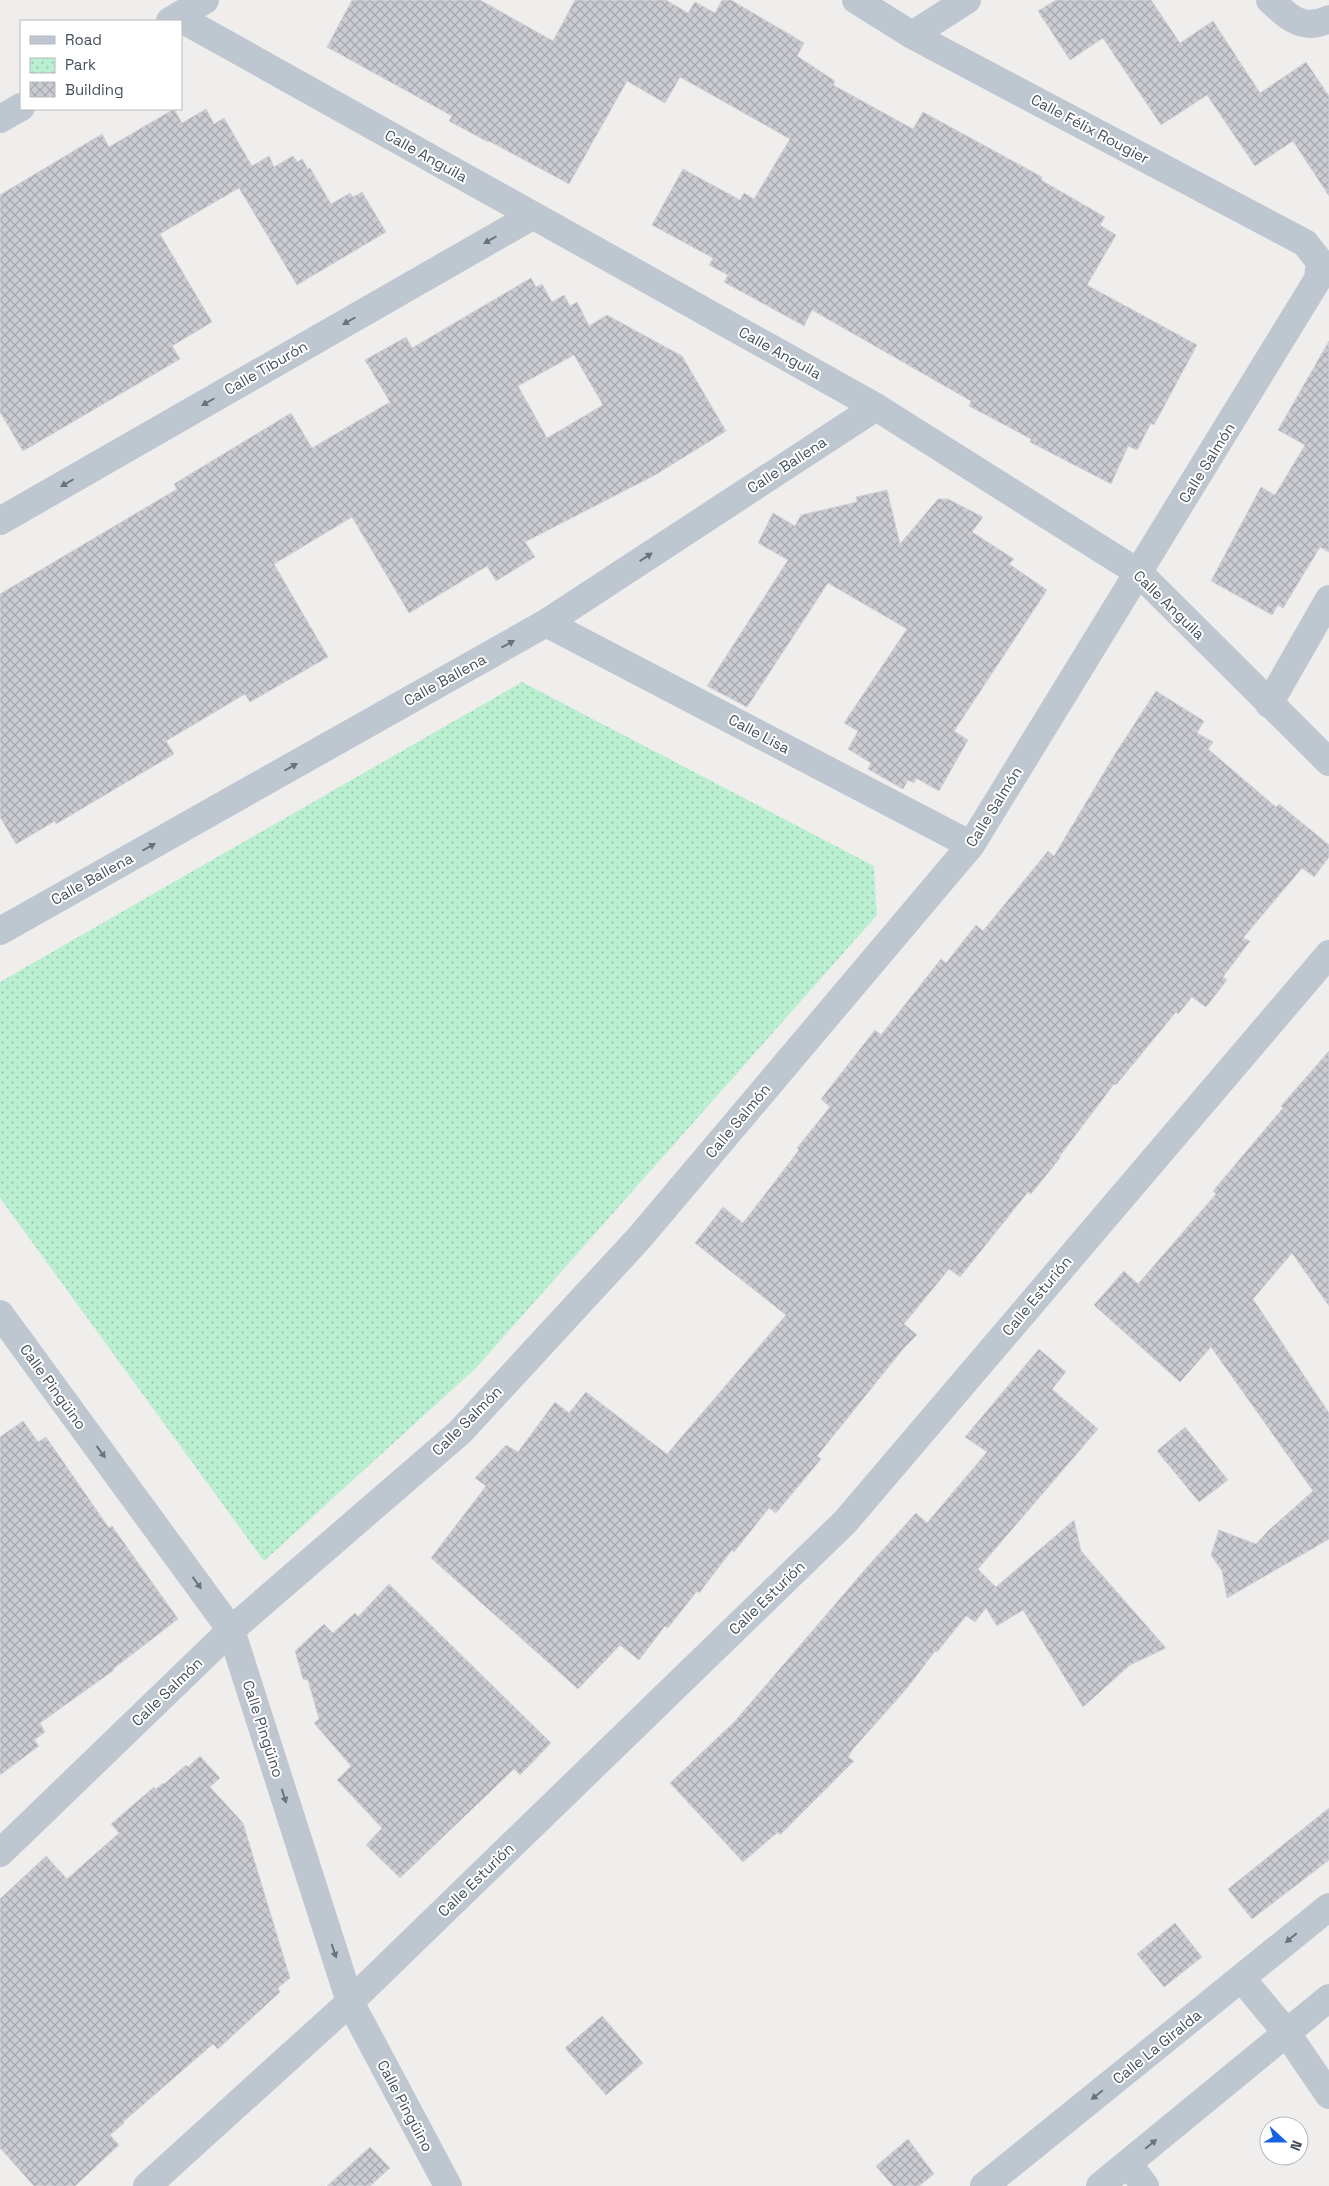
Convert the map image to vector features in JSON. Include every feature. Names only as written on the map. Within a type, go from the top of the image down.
[{"type":"street","points":[[174,19],[205,0]]},
{"type":"street","name":"Calle Félix Rougier","points":[[856,0],[912,35],[1305,243],[1320,262]]},
{"type":"street","points":[[912,35],[967,0]]},
{"type":"street","points":[[1270,0],[1291,19],[1312,24],[1329,19]]},
{"type":"street","name":"Calle Anguila","points":[[182,23],[876,407],[1139,573],[1329,762]]},
{"type":"street","points":[[0,119],[20,108]]},
{"type":"street","name":"Calle Tiburón","points":[[0,521],[532,216]]},
{"type":"street","name":"Calle Salmón","points":[[1,1849],[231,1630],[460,1432],[640,1237],[971,845],[1312,292],[1318,279],[1320,262]]},
{"type":"street","name":"Calle Ballena","points":[[0,931],[546,623],[876,407]]},
{"type":"street","points":[[1269,704],[1329,599]]},
{"type":"street","name":"Calle Lisa","points":[[546,623],[971,845]]},
{"type":"street","name":"Calle Esturión","points":[[147,2186],[350,2002],[845,1522],[1329,954]]},
{"type":"street","name":"Calle Pingüino","points":[[0,1314],[231,1630],[350,2002],[448,2186]]},
{"type":"street","name":"Calle La Giralda","points":[[984,2186],[1329,1907]]},
{"type":"street","points":[[1242,1979],[1286,2032],[1329,2095]]},
{"type":"street","points":[[1100,2186],[1329,1998]]},
{"type":"street","points":[[1128,2163],[1145,2186]]},
{"type":"green space","points":[[522,682],[874,866],[877,915],[476,1368],[264,1561],[0,1198],[0,982]]},
{"type":"building","points":[[352,0],[480,0],[553,41],[575,0],[666,0],[688,13],[695,2],[715,13],[722,0],[731,0],[804,43],[797,56],[835,81],[833,85],[913,129],[923,112],[1042,177],[1041,180],[1105,217],[1100,225],[1116,235],[1087,285],[1197,345],[1154,425],[1151,423],[1137,450],[1128,446],[1111,484],[1030,442],[1031,439],[969,406],[971,401],[812,310],[804,326],[724,282],[728,275],[709,265],[713,258],[652,225],[683,169],[740,200],[744,193],[754,199],[790,139],[680,77],[665,103],[627,81],[569,184],[449,121],[452,116],[327,47]]},
{"type":"building","points":[[1056,0],[1151,0],[1180,43],[1213,21],[1260,93],[1306,62],[1329,96],[1329,196],[1293,141],[1255,166],[1207,95],[1161,125],[1103,38],[1070,60],[1038,11]]},
{"type":"building","points":[[206,109],[214,124],[224,118],[252,166],[269,156],[274,167],[293,156],[297,162],[302,159],[308,169],[310,168],[331,204],[350,193],[353,197],[362,192],[386,232],[297,285],[239,188],[160,234],[212,322],[172,346],[180,359],[23,451],[0,412],[0,195],[102,134],[109,147],[172,110],[175,110],[182,123]]},
{"type":"building","points":[[531,278],[536,287],[542,284],[552,302],[564,295],[570,306],[577,302],[589,326],[607,315],[682,356],[726,431],[655,475],[525,542],[535,557],[496,581],[487,566],[409,613],[352,517],[274,564],[328,657],[250,702],[245,694],[166,741],[174,754],[56,824],[55,821],[16,844],[0,817],[0,594],[177,489],[174,484],[291,413],[312,448],[390,402],[365,360],[406,337],[412,348]],"holes":[[[574,355],[603,405],[547,438],[518,386]]]},
{"type":"building","points":[[1329,341],[1329,552],[1320,547],[1283,608],[1278,605],[1272,615],[1211,581],[1261,487],[1275,495],[1305,445],[1278,430]]},
{"type":"building","points":[[887,490],[900,544],[938,499],[948,499],[983,517],[972,532],[1014,559],[1009,564],[1047,590],[954,731],[968,740],[939,791],[916,778],[914,783],[908,780],[903,789],[868,769],[871,763],[848,749],[858,731],[844,723],[907,629],[828,583],[747,707],[707,686],[788,560],[758,543],[773,513],[795,526],[801,515],[857,502],[856,497]]},
{"type":"building","points":[[1156,691],[1204,721],[1197,733],[1213,742],[1208,749],[1276,807],[1279,804],[1329,845],[1329,857],[1314,877],[1302,868],[1243,938],[1250,941],[1223,977],[1227,980],[1206,1007],[1192,997],[1178,1014],[1176,1012],[1116,1085],[1114,1084],[1031,1194],[1028,1192],[960,1277],[949,1269],[904,1324],[917,1335],[903,1349],[817,1456],[821,1459],[776,1513],[769,1508],[734,1552],[732,1550],[699,1593],[697,1591],[668,1628],[665,1626],[639,1660],[620,1645],[578,1689],[431,1558],[486,1486],[475,1478],[506,1445],[518,1452],[555,1402],[569,1413],[586,1392],[667,1454],[786,1315],[695,1243],[723,1207],[743,1223],[799,1150],[797,1148],[830,1107],[821,1099],[875,1030],[881,1035],[941,959],[946,963],[976,925],[983,931],[1048,851],[1054,856],[1115,754]]},
{"type":"building","points":[[1329,1051],[1329,1306],[1292,1253],[1253,1299],[1329,1413],[1329,1539],[1227,1598],[1222,1571],[1211,1555],[1219,1530],[1256,1544],[1313,1491],[1211,1347],[1180,1382],[1094,1305],[1124,1271],[1138,1284],[1216,1194],[1213,1191],[1283,1108],[1281,1106]]},
{"type":"building","points":[[1039,1349],[1066,1372],[1052,1389],[1098,1429],[978,1569],[996,1587],[1074,1520],[1081,1551],[1166,1648],[1130,1665],[1083,1707],[1023,1610],[997,1626],[986,1608],[975,1622],[966,1616],[937,1652],[935,1651],[908,1687],[853,1749],[848,1757],[854,1761],[780,1835],[778,1832],[743,1862],[670,1783],[736,1720],[916,1513],[927,1523],[987,1452],[965,1437]]},
{"type":"building","points":[[23,1421],[38,1442],[46,1437],[109,1528],[112,1526],[178,1619],[114,1670],[40,1723],[45,1732],[34,1740],[39,1746],[0,1775],[0,1437]]},
{"type":"building","points":[[1185,1427],[1228,1480],[1199,1502],[1157,1451]]},
{"type":"building","points":[[389,1584],[551,1743],[520,1775],[514,1769],[400,1878],[366,1845],[382,1828],[337,1780],[351,1766],[314,1723],[319,1719],[308,1680],[303,1679],[295,1651],[324,1624],[333,1633],[355,1613],[358,1617]]},
{"type":"building","points":[[200,1756],[220,1778],[210,1787],[243,1823],[290,1978],[278,1988],[280,1992],[218,2049],[213,2044],[123,2122],[110,2135],[119,2145],[75,2186],[34,2186],[0,2148],[0,1899],[46,1856],[67,1879],[119,1833],[111,1824],[154,1787],[156,1789],[164,1784]]},
{"type":"building","points":[[1329,1808],[1329,1860],[1252,1919],[1228,1889]]},
{"type":"building","points":[[1175,1923],[1202,1957],[1164,1987],[1137,1954]]},
{"type":"building","points":[[602,2016],[643,2063],[606,2095],[565,2048]]},
{"type":"building","points":[[908,2139],[934,2174],[919,2186],[893,2186],[876,2166]]},
{"type":"building","points":[[370,2147],[390,2168],[370,2186],[327,2186]]}]
